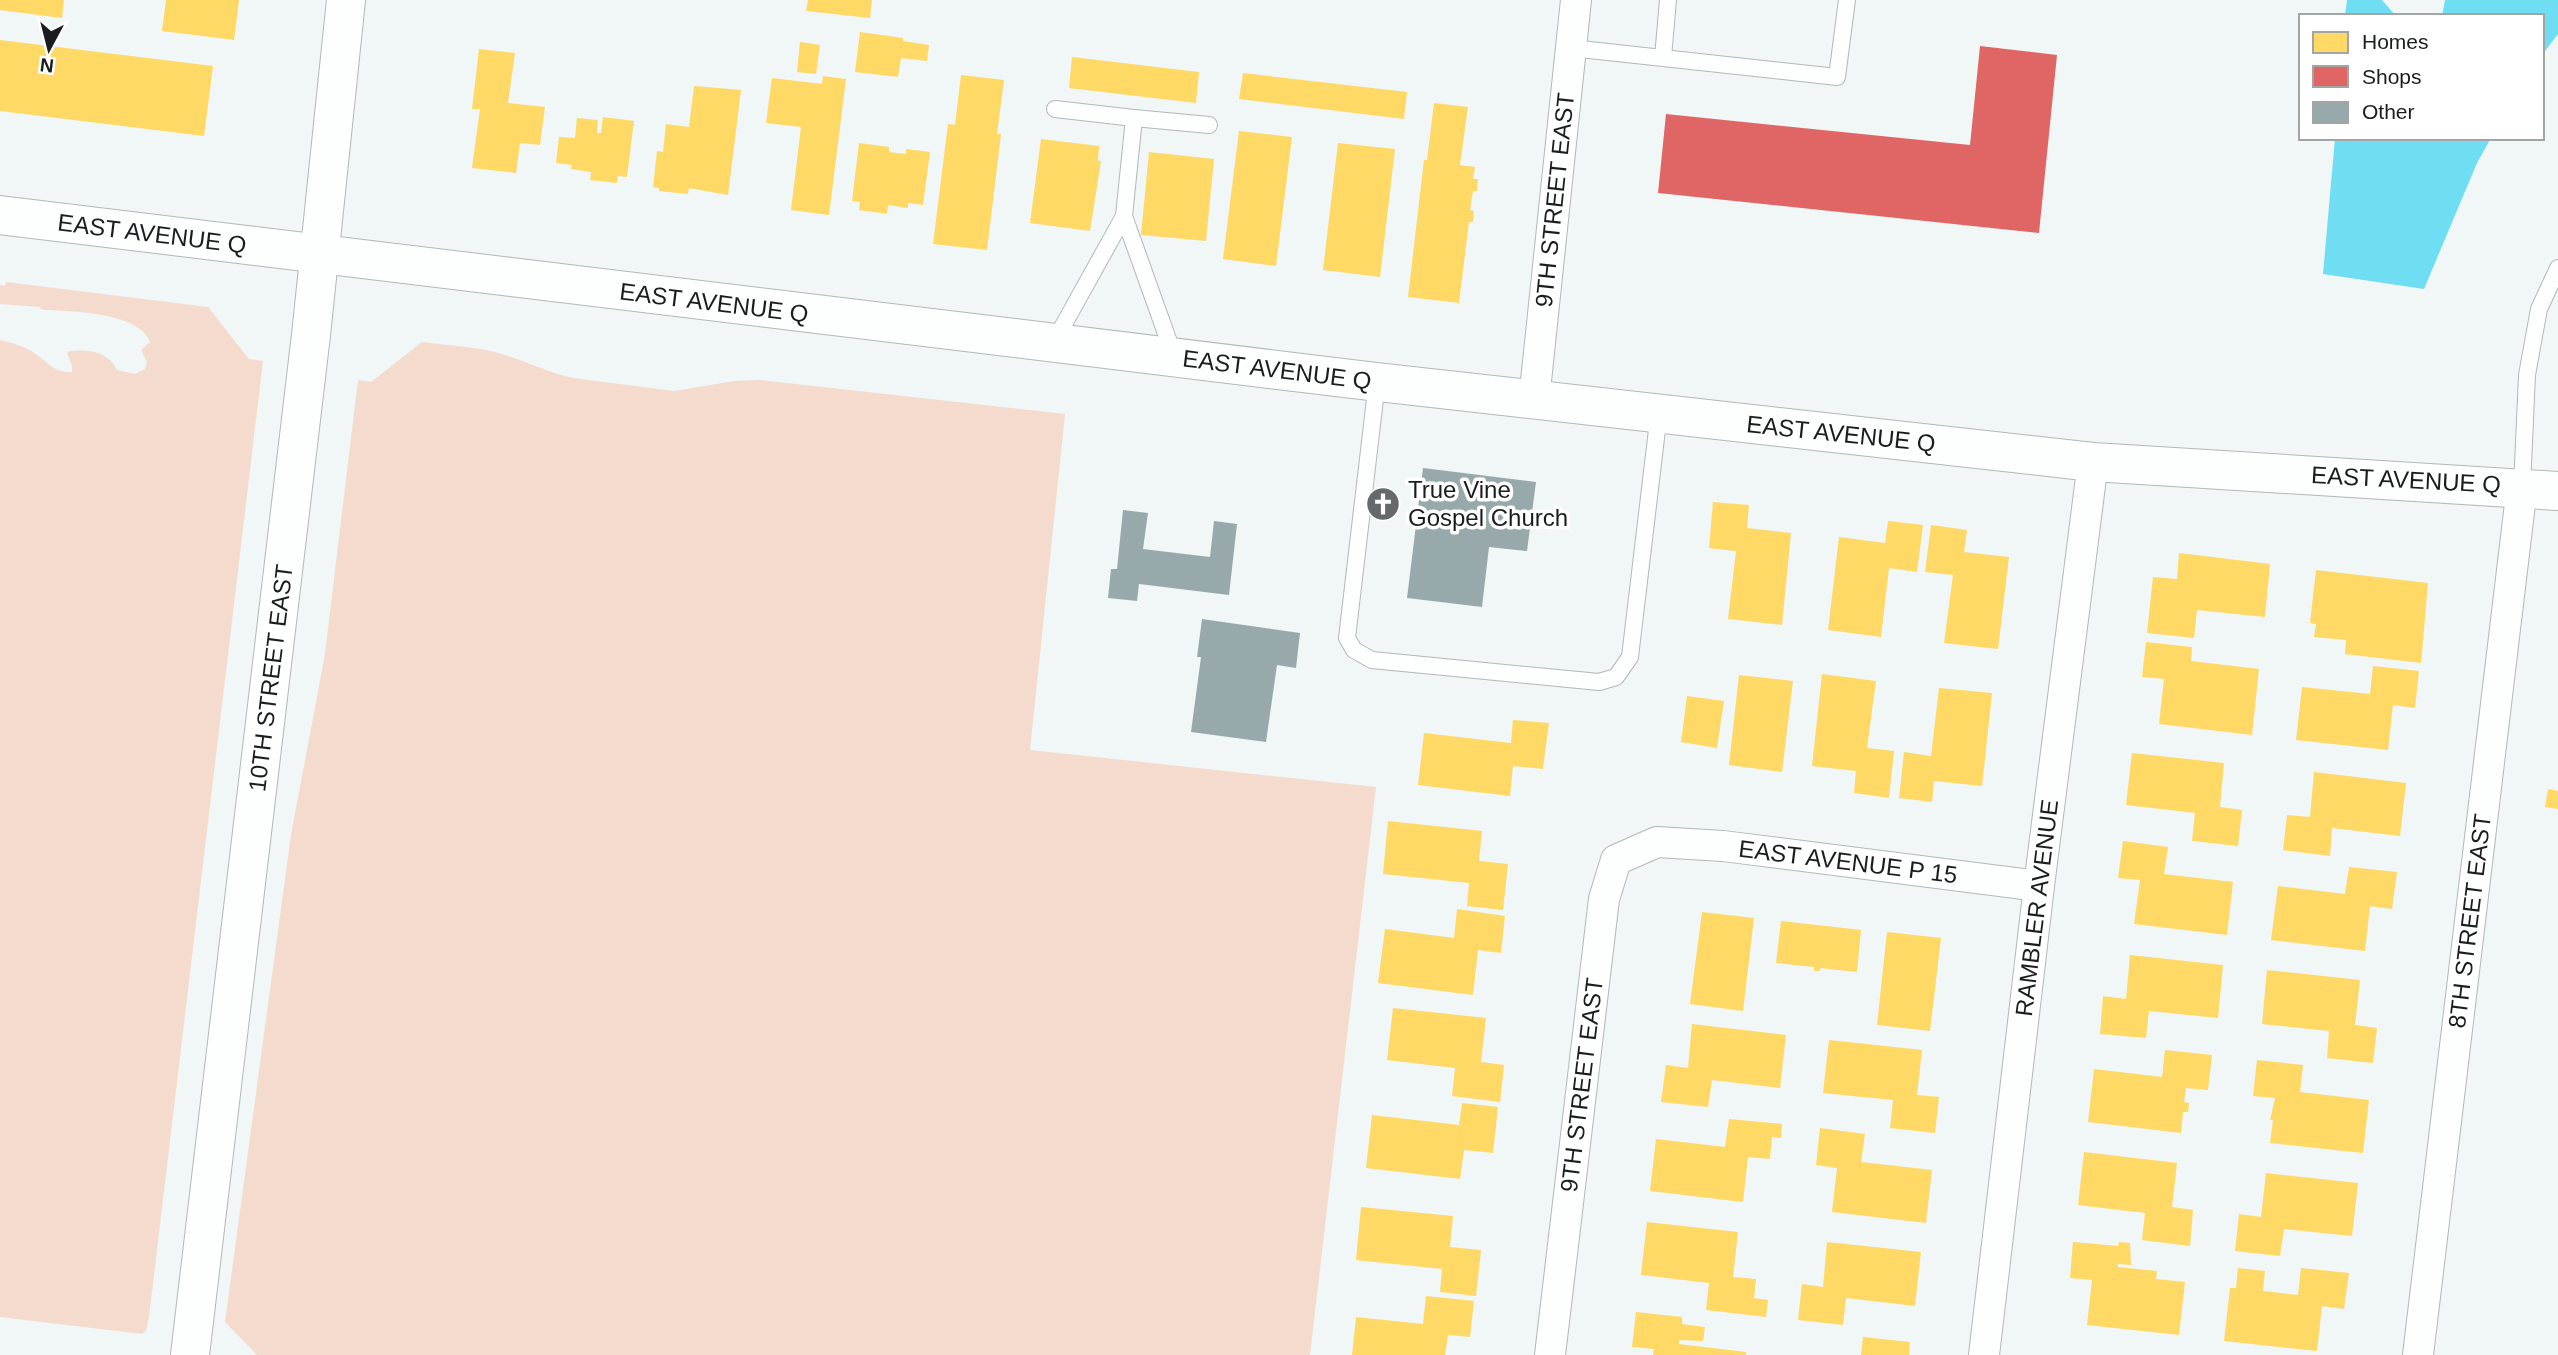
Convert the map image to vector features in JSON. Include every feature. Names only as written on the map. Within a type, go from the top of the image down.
[{"type":"main road","name":"10TH STREET EAST","points":[[190,1355],[319,255],[346,0]]},
{"type":"main road","name":"EAST AVENUE Q","points":[[0,215],[1053,344],[2093,462],[2540,489]]},
{"type":"street","name":"9TH STREET EAST","points":[[1534,400],[1576,0]]},
{"type":"street","name":"RAMBLER AVENUE","points":[[1984,1355],[2039,886],[2093,462]]},
{"type":"street","name":"8TH STREET EAST","points":[[2418,1355],[2540,489]]},
{"type":"street","name":"9TH STREET EAST","points":[[1550,1355],[1604,899],[1616,860],[1657,842]]},
{"type":"street","name":"EAST AVENUE P 15","points":[[1657,842],[1723,846],[2039,886]]},
{"type":"lane","points":[[1663,57],[1668,0]]},
{"type":"lane","points":[[1570,48],[1837,77],[1847,0]]},
{"type":"lane","points":[[1055,109],[1209,125]]},
{"type":"lane","points":[[1053,344],[1124,216],[1134,118]]},
{"type":"lane","points":[[1124,216],[1175,358]]},
{"type":"lane","points":[[2540,489],[2527,375],[2539,309],[2558,268]]},
{"type":"lane","points":[[1377,382],[1347,638],[1354,650],[1372,660],[1598,682],[1616,677],[1630,657],[1659,413]]},
{"type":"shaded area","points":[[6,282],[208,307],[249,359],[263,361],[149,1317],[146,1331],[142,1334],[0,1317],[0,340],[29,350],[61,371],[72,372],[67,354],[69,351],[84,350],[103,355],[117,370],[135,374],[145,369],[147,362],[141,350],[150,342],[144,332],[119,319],[0,304],[0,285],[5,286]]},
{"type":"shaded area","points":[[422,342],[495,352],[573,378],[674,391],[759,380],[1065,414],[1030,750],[1376,787],[1310,1355],[257,1355],[225,1322],[291,835],[325,654],[358,380],[371,382]]},
{"type":"water","points":[[2347,0],[2382,0],[2394,14],[2345,14]]},
{"type":"water","points":[[2445,0],[2558,0],[2558,34],[2544,52],[2544,14],[2442,14]]},
{"type":"water","points":[[2335,140],[2490,140],[2477,163],[2424,289],[2323,274]]},
{"type":"building: Homes","points":[[0,0],[64,0],[62,18],[0,10]]},
{"type":"building: Homes","points":[[166,0],[239,0],[234,40],[162,31]]},
{"type":"building: Homes","points":[[808,0],[872,0],[870,18],[806,11]]},
{"type":"building: Homes","points":[[860,32],[929,45],[927,61],[901,58],[898,77],[855,72]]},
{"type":"building: Homes","points":[[0,40],[213,66],[204,136],[0,111]]},
{"type":"building: Homes","points":[[800,42],[820,45],[816,74],[797,72]]},
{"type":"building: Homes","points":[[479,49],[515,53],[508,103],[545,107],[540,145],[520,143],[516,173],[472,168],[480,109],[472,109]]},
{"type":"building: Homes","points":[[1072,57],[1199,72],[1196,103],[1069,88]]},
{"type":"building: Homes","points":[[1243,73],[1407,92],[1404,119],[1239,99]]},
{"type":"building: Homes","points":[[961,75],[1004,80],[997,134],[1001,134],[987,250],[933,244],[948,124],[955,125]]},
{"type":"building: Homes","points":[[823,76],[846,79],[829,215],[791,210],[801,127],[766,123],[772,78],[822,84]]},
{"type":"building: Homes","points":[[694,86],[741,90],[728,195],[689,188],[688,194],[659,191],[659,188],[653,187],[657,151],[663,152],[666,124],[689,127]]},
{"type":"building: Homes","points":[[1434,103],[1468,107],[1460,165],[1475,167],[1473,179],[1478,179],[1470,210],[1474,211],[1473,222],[1469,222],[1459,303],[1408,297],[1424,160],[1427,160]]},
{"type":"building: Homes","points":[[603,117],[634,121],[627,177],[618,176],[617,183],[590,180],[591,172],[556,163],[559,137],[575,138],[577,118],[598,120],[597,133],[601,133]]},
{"type":"building: Homes","points":[[1239,131],[1292,137],[1276,266],[1223,259]]},
{"type":"building: Homes","points":[[1041,139],[1099,146],[1098,161],[1101,161],[1090,231],[1030,223]]},
{"type":"building: Homes","points":[[859,143],[889,147],[889,152],[906,154],[906,149],[930,152],[923,205],[908,203],[908,208],[888,205],[887,214],[859,210],[860,202],[852,201]]},
{"type":"building: Homes","points":[[1338,143],[1395,149],[1380,277],[1323,270]]},
{"type":"building: Homes","points":[[1149,152],[1214,159],[1206,241],[1141,235]]},
{"type":"building: Homes","points":[[1713,502],[1749,505],[1747,528],[1791,533],[1782,625],[1728,619],[1736,551],[1709,548]]},
{"type":"building: Homes","points":[[1888,521],[1923,525],[1917,572],[1889,568],[1881,637],[1828,630],[1839,537],[1885,543]]},
{"type":"building: Homes","points":[[1931,525],[1967,530],[1964,552],[2009,557],[1998,649],[1944,643],[1953,575],[1925,572]]},
{"type":"building: Homes","points":[[2179,553],[2270,564],[2265,617],[2197,610],[2194,638],[2147,633],[2153,577],[2177,579]]},
{"type":"building: Homes","points":[[2316,570],[2428,583],[2421,663],[2345,654],[2346,640],[2314,637],[2316,624],[2310,623]]},
{"type":"building: Homes","points":[[2146,642],[2192,647],[2191,661],[2259,669],[2252,735],[2159,724],[2164,679],[2142,677]]},
{"type":"building: Homes","points":[[2373,666],[2419,671],[2415,708],[2393,705],[2388,750],[2296,740],[2302,687],[2370,694]]},
{"type":"building: Homes","points":[[1822,674],[1876,681],[1867,748],[1894,751],[1889,798],[1854,793],[1856,771],[1812,766]]},
{"type":"building: Homes","points":[[1739,675],[1793,681],[1782,772],[1729,765]]},
{"type":"building: Homes","points":[[1939,688],[1992,693],[1982,786],[1934,781],[1932,802],[1899,798],[1904,752],[1931,756]]},
{"type":"building: Homes","points":[[1687,696],[1724,701],[1717,748],[1681,742]]},
{"type":"building: Homes","points":[[1513,720],[1549,723],[1543,769],[1513,766],[1510,796],[1418,785],[1424,733],[1511,743]]},
{"type":"building: Homes","points":[[2132,753],[2224,763],[2220,807],[2242,810],[2238,846],[2192,841],[2195,813],[2126,805]]},
{"type":"building: Homes","points":[[2314,772],[2406,783],[2400,836],[2332,828],[2330,856],[2283,850],[2287,815],[2310,817]]},
{"type":"building: Homes","points":[[2548,789],[2558,791],[2558,809],[2545,807]]},
{"type":"building: Homes","points":[[1388,821],[1482,831],[1479,861],[1508,864],[1503,910],[1467,906],[1469,883],[1383,874]]},
{"type":"building: Homes","points":[[2123,841],[2168,847],[2164,874],[2233,882],[2227,935],[2134,924],[2140,880],[2118,878]]},
{"type":"building: Homes","points":[[2349,867],[2397,872],[2392,909],[2370,906],[2365,951],[2271,940],[2278,886],[2345,894]]},
{"type":"building: Homes","points":[[1457,909],[1505,916],[1501,953],[1478,950],[1473,995],[1378,983],[1385,929],[1454,938]]},
{"type":"building: Homes","points":[[1702,912],[1754,918],[1743,1011],[1690,1004]]},
{"type":"building: Homes","points":[[1781,921],[1861,930],[1857,972],[1820,968],[1820,971],[1814,971],[1814,967],[1776,963]]},
{"type":"building: Homes","points":[[1887,932],[1941,938],[1930,1031],[1877,1025]]},
{"type":"building: Homes","points":[[2130,955],[2223,965],[2218,1018],[2149,1011],[2146,1038],[2100,1034],[2103,996],[2126,999]]},
{"type":"building: Homes","points":[[2267,970],[2360,980],[2355,1025],[2377,1028],[2373,1063],[2327,1058],[2329,1031],[2262,1024]]},
{"type":"building: Homes","points":[[1393,1008],[1486,1018],[1481,1062],[1504,1065],[1500,1102],[1452,1096],[1455,1068],[1387,1060]]},
{"type":"building: Homes","points":[[1692,1024],[1786,1035],[1780,1088],[1712,1080],[1708,1107],[1661,1102],[1666,1065],[1688,1068]]},
{"type":"building: Homes","points":[[1829,1040],[1922,1050],[1917,1095],[1939,1097],[1935,1133],[1890,1128],[1893,1100],[1823,1093]]},
{"type":"building: Homes","points":[[2165,1050],[2212,1055],[2208,1090],[2186,1088],[2184,1102],[2189,1103],[2188,1112],[2183,1112],[2181,1133],[2088,1122],[2094,1069],[2162,1077]]},
{"type":"building: Homes","points":[[2257,1060],[2303,1065],[2300,1092],[2369,1100],[2363,1153],[2270,1143],[2273,1120],[2270,1120],[2275,1098],[2253,1096]]},
{"type":"building: Homes","points":[[1462,1103],[1498,1107],[1493,1153],[1464,1150],[1460,1179],[1366,1168],[1372,1115],[1459,1125]]},
{"type":"building: Homes","points":[[1729,1119],[1782,1124],[1781,1138],[1772,1137],[1770,1159],[1748,1157],[1743,1202],[1650,1191],[1656,1139],[1725,1147]]},
{"type":"building: Homes","points":[[1820,1128],[1865,1134],[1861,1162],[1932,1170],[1926,1223],[1832,1212],[1837,1168],[1816,1165]]},
{"type":"building: Homes","points":[[2084,1152],[2177,1163],[2172,1207],[2193,1210],[2190,1246],[2142,1240],[2145,1213],[2078,1205]]},
{"type":"building: Homes","points":[[2266,1173],[2358,1183],[2352,1236],[2284,1229],[2280,1256],[2235,1251],[2239,1214],[2261,1217]]},
{"type":"building: Homes","points":[[1361,1207],[1453,1216],[1450,1247],[1481,1250],[1476,1296],[1440,1292],[1442,1269],[1356,1260]]},
{"type":"building: Homes","points":[[1647,1222],[1738,1232],[1733,1277],[1756,1279],[1754,1298],[1768,1300],[1766,1317],[1706,1310],[1709,1283],[1641,1275]]},
{"type":"building: Homes","points":[[1827,1242],[1921,1252],[1915,1306],[1846,1298],[1843,1325],[1798,1320],[1802,1284],[1823,1287]]},
{"type":"building: Homes","points":[[2073,1242],[2118,1246],[2119,1242],[2130,1243],[2131,1265],[2118,1264],[2118,1267],[2157,1271],[2156,1279],[2185,1282],[2179,1335],[2087,1325],[2092,1280],[2070,1278]]},
{"type":"building: Homes","points":[[2238,1268],[2265,1271],[2263,1291],[2298,1295],[2301,1268],[2349,1273],[2344,1309],[2322,1306],[2317,1351],[2224,1341],[2230,1288],[2236,1288]]},
{"type":"building: Homes","points":[[1426,1296],[1474,1301],[1470,1337],[1448,1335],[1445,1355],[1352,1355],[1356,1317],[1423,1324]]},
{"type":"building: Homes","points":[[1636,1312],[1682,1317],[1682,1324],[1705,1327],[1703,1341],[1679,1340],[1679,1344],[1746,1352],[1746,1355],[1653,1355],[1654,1349],[1632,1347]]},
{"type":"building: Homes","points":[[1863,1337],[1910,1342],[1909,1355],[1861,1355]]},
{"type":"building: Shops","points":[[1980,46],[2057,55],[2039,233],[1658,193],[1666,114],[1970,145]]},
{"type":"building: Other","points":[[1423,468],[1536,482],[1527,551],[1489,547],[1482,607],[1407,598]]},
{"type":"building: Other","points":[[1123,510],[1148,513],[1143,549],[1210,557],[1214,521],[1237,524],[1229,595],[1139,584],[1137,601],[1108,598],[1111,569],[1117,569]]},
{"type":"building: Other","points":[[1202,619],[1300,633],[1296,668],[1277,665],[1266,742],[1191,732],[1201,657],[1197,657]]},
{"type":"place","name":"True Vine Gospel Church","points":[[1383,504]]}]
